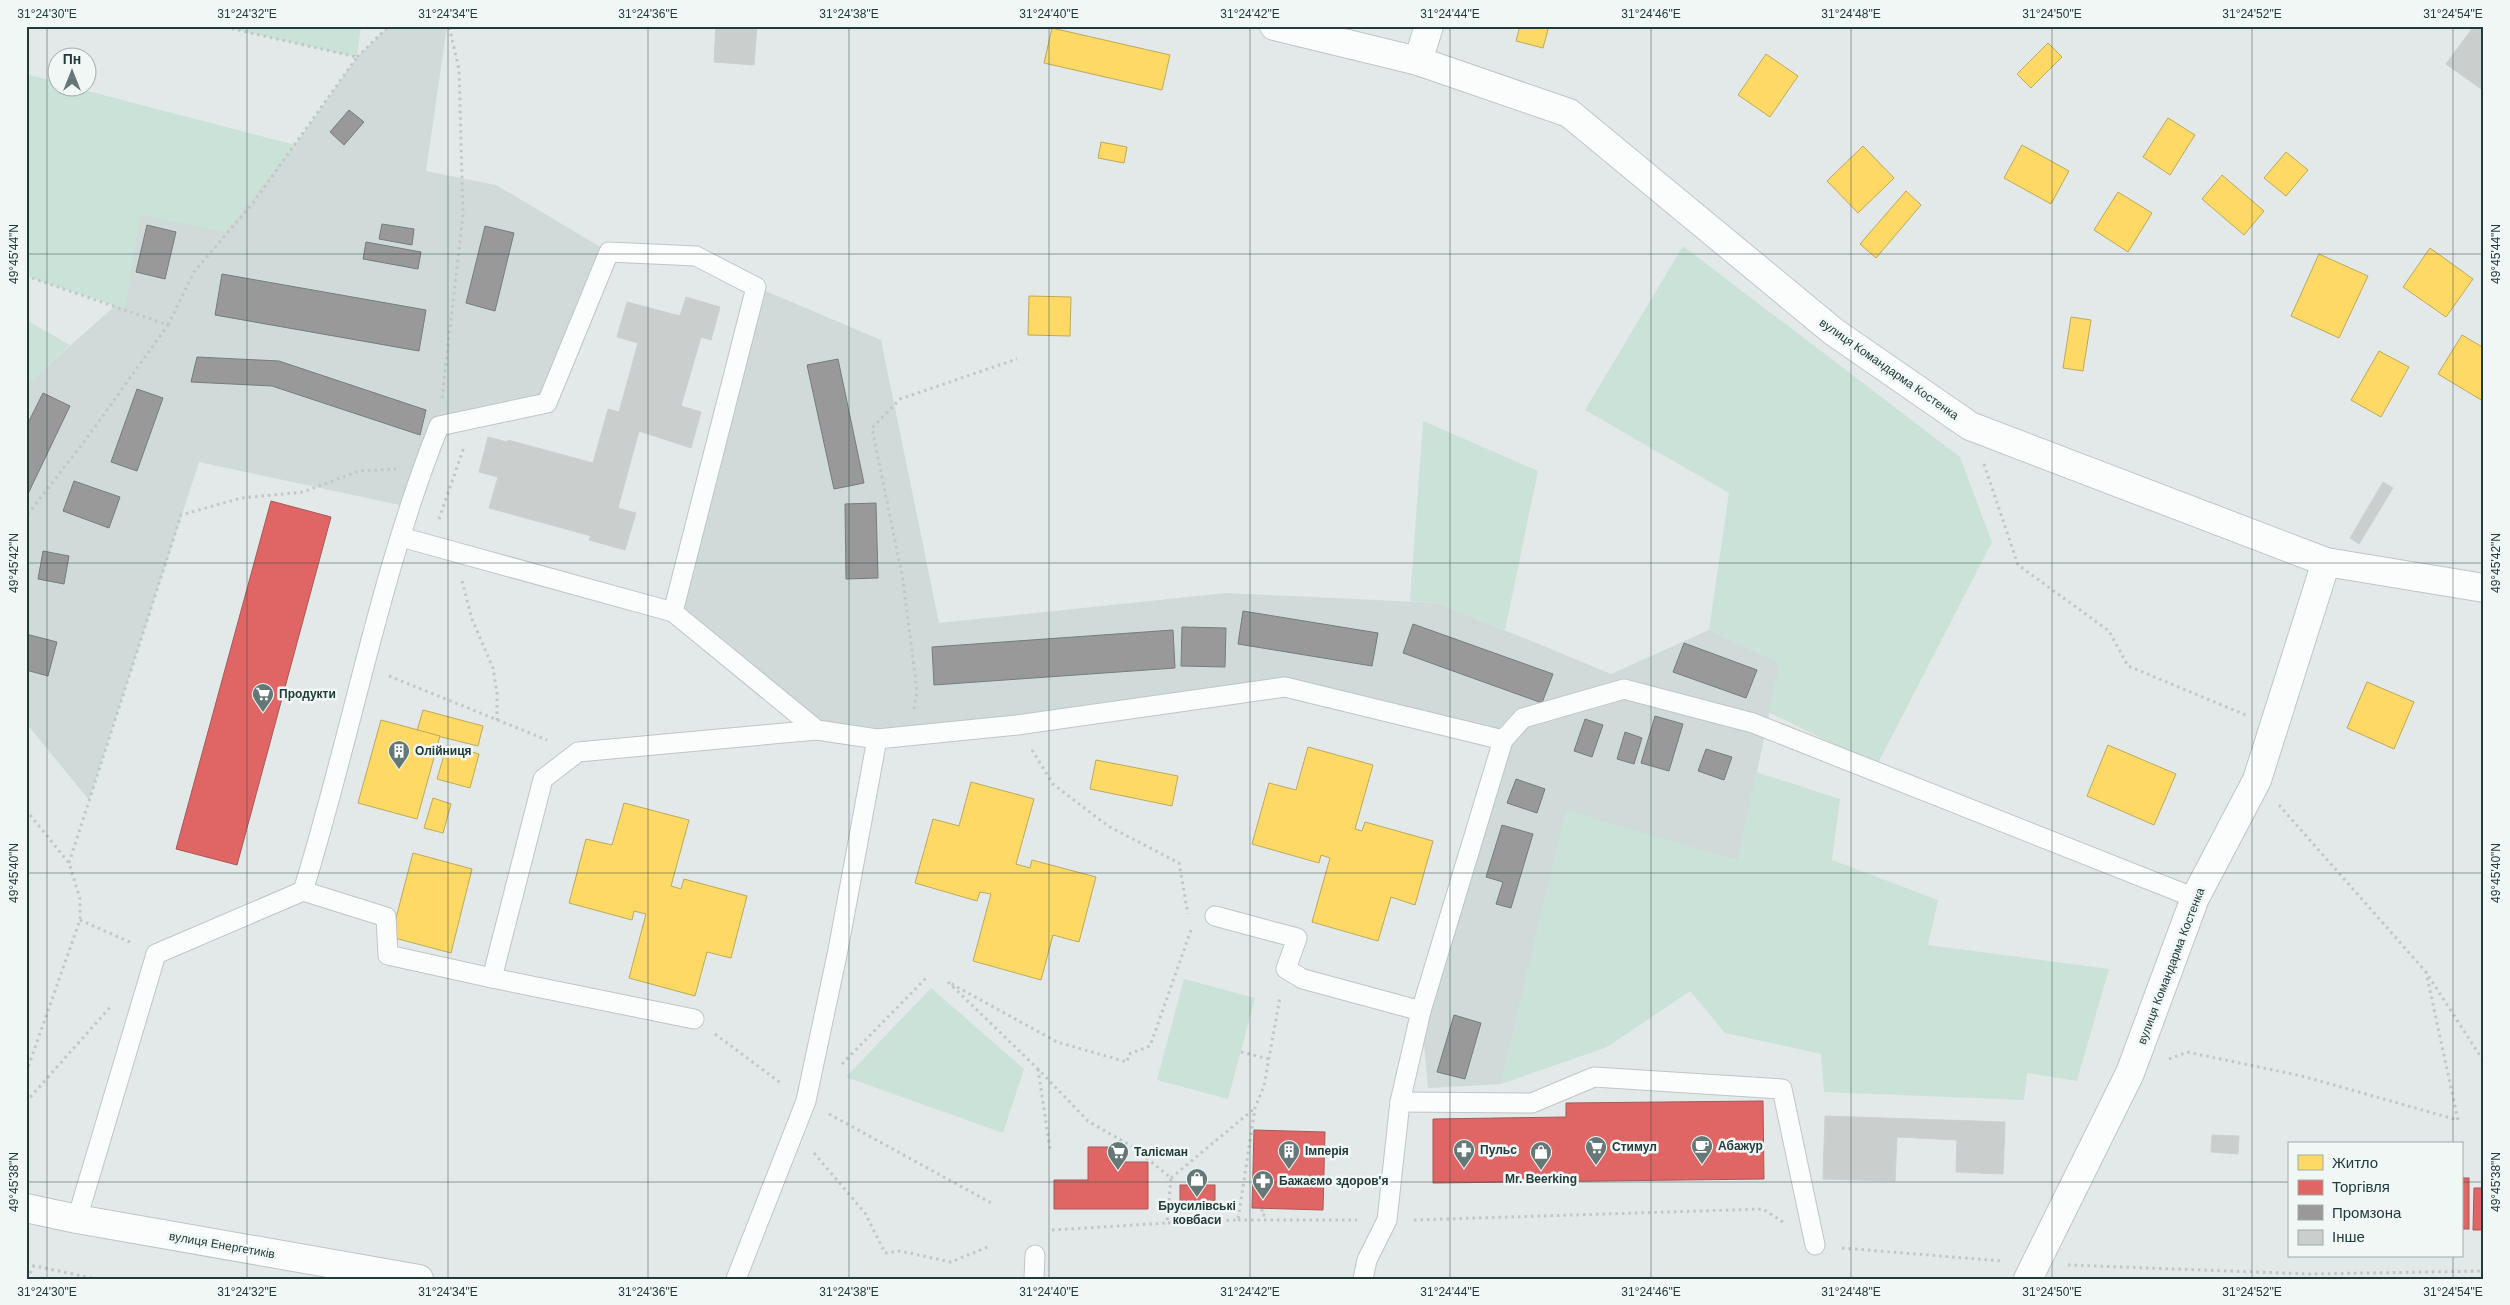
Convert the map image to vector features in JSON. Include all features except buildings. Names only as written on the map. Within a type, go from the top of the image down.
[{"type":"street","name":"вулиця Командарма Костенка","points":[[1274,26],[1418,61],[1569,113],[1834,332],[1970,426],[2326,562],[2484,588]]},
{"type":"street","points":[[1418,61],[1430,26]]},
{"type":"street","name":"вулиця Командарма Костенка","points":[[2032,1271],[2130,1073],[2194,898],[2257,780],[2326,562]]},
{"type":"street","name":"вулиця Енергетиків","points":[[26,1208],[77,1219],[419,1279]]},
{"type":"lane","points":[[302,891],[326,816],[401,537],[422,467],[439,426],[547,403],[609,252],[696,256],[756,287],[673,612]]},
{"type":"lane","points":[[401,537],[673,612],[817,730]]},
{"type":"lane","points":[[492,978],[543,779],[578,752],[817,730],[877,738],[1017,725],[1285,687],[1504,740]]},
{"type":"lane","points":[[1363,1279],[1367,1260],[1387,1220],[1400,1102],[1421,1012],[1504,740],[1523,718],[1624,689],[1753,724],[2194,898]]},
{"type":"lane","points":[[736,1279],[806,1101],[838,950],[877,738]]},
{"type":"lane","points":[[77,1219],[156,954],[302,891],[386,917],[388,955],[694,1019]]},
{"type":"lane","points":[[1215,916],[1297,938],[1286,969],[1303,979],[1421,1012]]},
{"type":"lane","points":[[1400,1102],[1532,1103],[1594,1077],[1782,1090],[1815,1246]]},
{"type":"lane","points":[[1034,1279],[1036,1255]]},
{"type":"path","points":[[220,26],[357,57]]},
{"type":"path","points":[[26,520],[28,514],[84,442],[168,325],[194,272],[253,203],[357,57],[389,26]]},
{"type":"path","points":[[439,426],[463,215],[459,70],[449,26]]},
{"type":"path","points":[[26,276],[168,325]]},
{"type":"path","points":[[909,735],[917,691],[903,580],[872,428],[900,399],[1017,359]]},
{"type":"path","points":[[1970,426],[2018,565],[2109,631],[2128,666],[2274,727]]},
{"type":"path","points":[[69,863],[181,514],[241,498],[302,492],[359,471],[422,467]]},
{"type":"path","points":[[365,667],[497,722],[578,752]]},
{"type":"path","points":[[1017,725],[1053,784],[1108,826],[1179,863],[1188,916]]},
{"type":"path","points":[[2257,780],[2426,972],[2484,1062]]},
{"type":"path","points":[[26,810],[69,863],[80,899],[80,920],[26,1072]]},
{"type":"path","points":[[80,920],[156,954]]},
{"type":"path","points":[[1172,1178],[1132,1147],[1088,1121],[1038,1069],[948,982],[1057,1042],[1128,1062],[1129,1054],[1150,1046],[1191,932],[1190,924]]},
{"type":"path","points":[[1238,1220],[1255,1108],[1264,1086],[1286,969]]},
{"type":"path","points":[[2130,1073],[2187,1052],[2302,1076],[2458,1120],[2426,972]]},
{"type":"path","points":[[840,1066],[928,976]]},
{"type":"path","points":[[26,1102],[117,998]]},
{"type":"path","points":[[694,1019],[806,1101],[993,1204]]},
{"type":"path","points":[[1241,1052],[1269,1059]]},
{"type":"path","points":[[1038,1069],[1050,1149]]},
{"type":"path","points":[[806,1101],[808,1146],[865,1213],[885,1253],[900,1251],[951,1262],[990,1246]]},
{"type":"path","points":[[1167,1223],[1172,1178],[1255,1108]]},
{"type":"path","points":[[1262,1209],[1262,1215],[1269,1215]]},
{"type":"path","points":[[1052,1230],[1238,1220],[1387,1220],[1763,1209],[1815,1246],[2032,1271],[2309,1274],[2484,1271]]},
{"type":"path","points":[[26,1264],[96,1279]]},
{"type":"path","points":[[27,1279],[34,1266]]},
{"type":"shaded area","points":[[389,26],[447,26],[426,171],[496,185],[609,252],[547,403],[439,426],[409,507],[199,462],[89,800],[26,723],[26,385],[126,296],[140,215],[295,145],[357,57]]},
{"type":"shaded area","points":[[756,287],[881,340],[939,623],[1226,593],[1439,603],[1611,674],[1709,630],[1780,663],[1738,861],[1566,811],[1501,1084],[1428,1088],[1421,1011],[1503,740],[1285,687],[877,739],[817,730],[673,612]]},
{"type":"green space","points":[[220,26],[361,26],[357,57]]},
{"type":"green space","points":[[26,74],[48,80],[48,98],[98,98],[98,94],[295,145],[225,232],[140,215],[125,309],[26,276]]},
{"type":"green space","points":[[1683,246],[1960,457],[1992,542],[1877,765],[1768,712],[1780,663],[1709,630],[1729,493],[1585,410]]},
{"type":"green space","points":[[26,320],[70,345],[26,385]]},
{"type":"green space","points":[[1423,421],[1538,471],[1505,630],[1439,603],[1410,601]]},
{"type":"green space","points":[[1756,772],[1840,799],[1832,860],[1938,900],[1928,945],[2109,969],[2077,1081],[2027,1073],[2024,1100],[1824,1092],[1821,1054],[1725,1033],[1690,991],[1607,1047],[1501,1084],[1566,810],[1738,861]]},
{"type":"green space","points":[[1184,979],[1255,998],[1228,1099],[1157,1080]]},
{"type":"green space","points":[[931,988],[1024,1069],[1003,1133],[846,1077]]},
{"type":"place","name":"Продукти","points":[[263,713]]},
{"type":"place","name":"Олійниця","points":[[399,770]]},
{"type":"place","name":"Абажур","points":[[1702,1165]]},
{"type":"place","name":"Стимул","points":[[1596,1166]]},
{"type":"place","name":"Пульс","points":[[1464,1169]]},
{"type":"place","name":"Імперія","points":[[1289,1170]]},
{"type":"place","name":"Талісман","points":[[1118,1171]]},
{"type":"place","name":"Mr. Beerking","points":[[1541,1171]]},
{"type":"place","name":"Брусилівські ковбаси","points":[[1197,1198]]},
{"type":"place","name":"Бажаємо здоров'я","points":[[1263,1200]]}]
